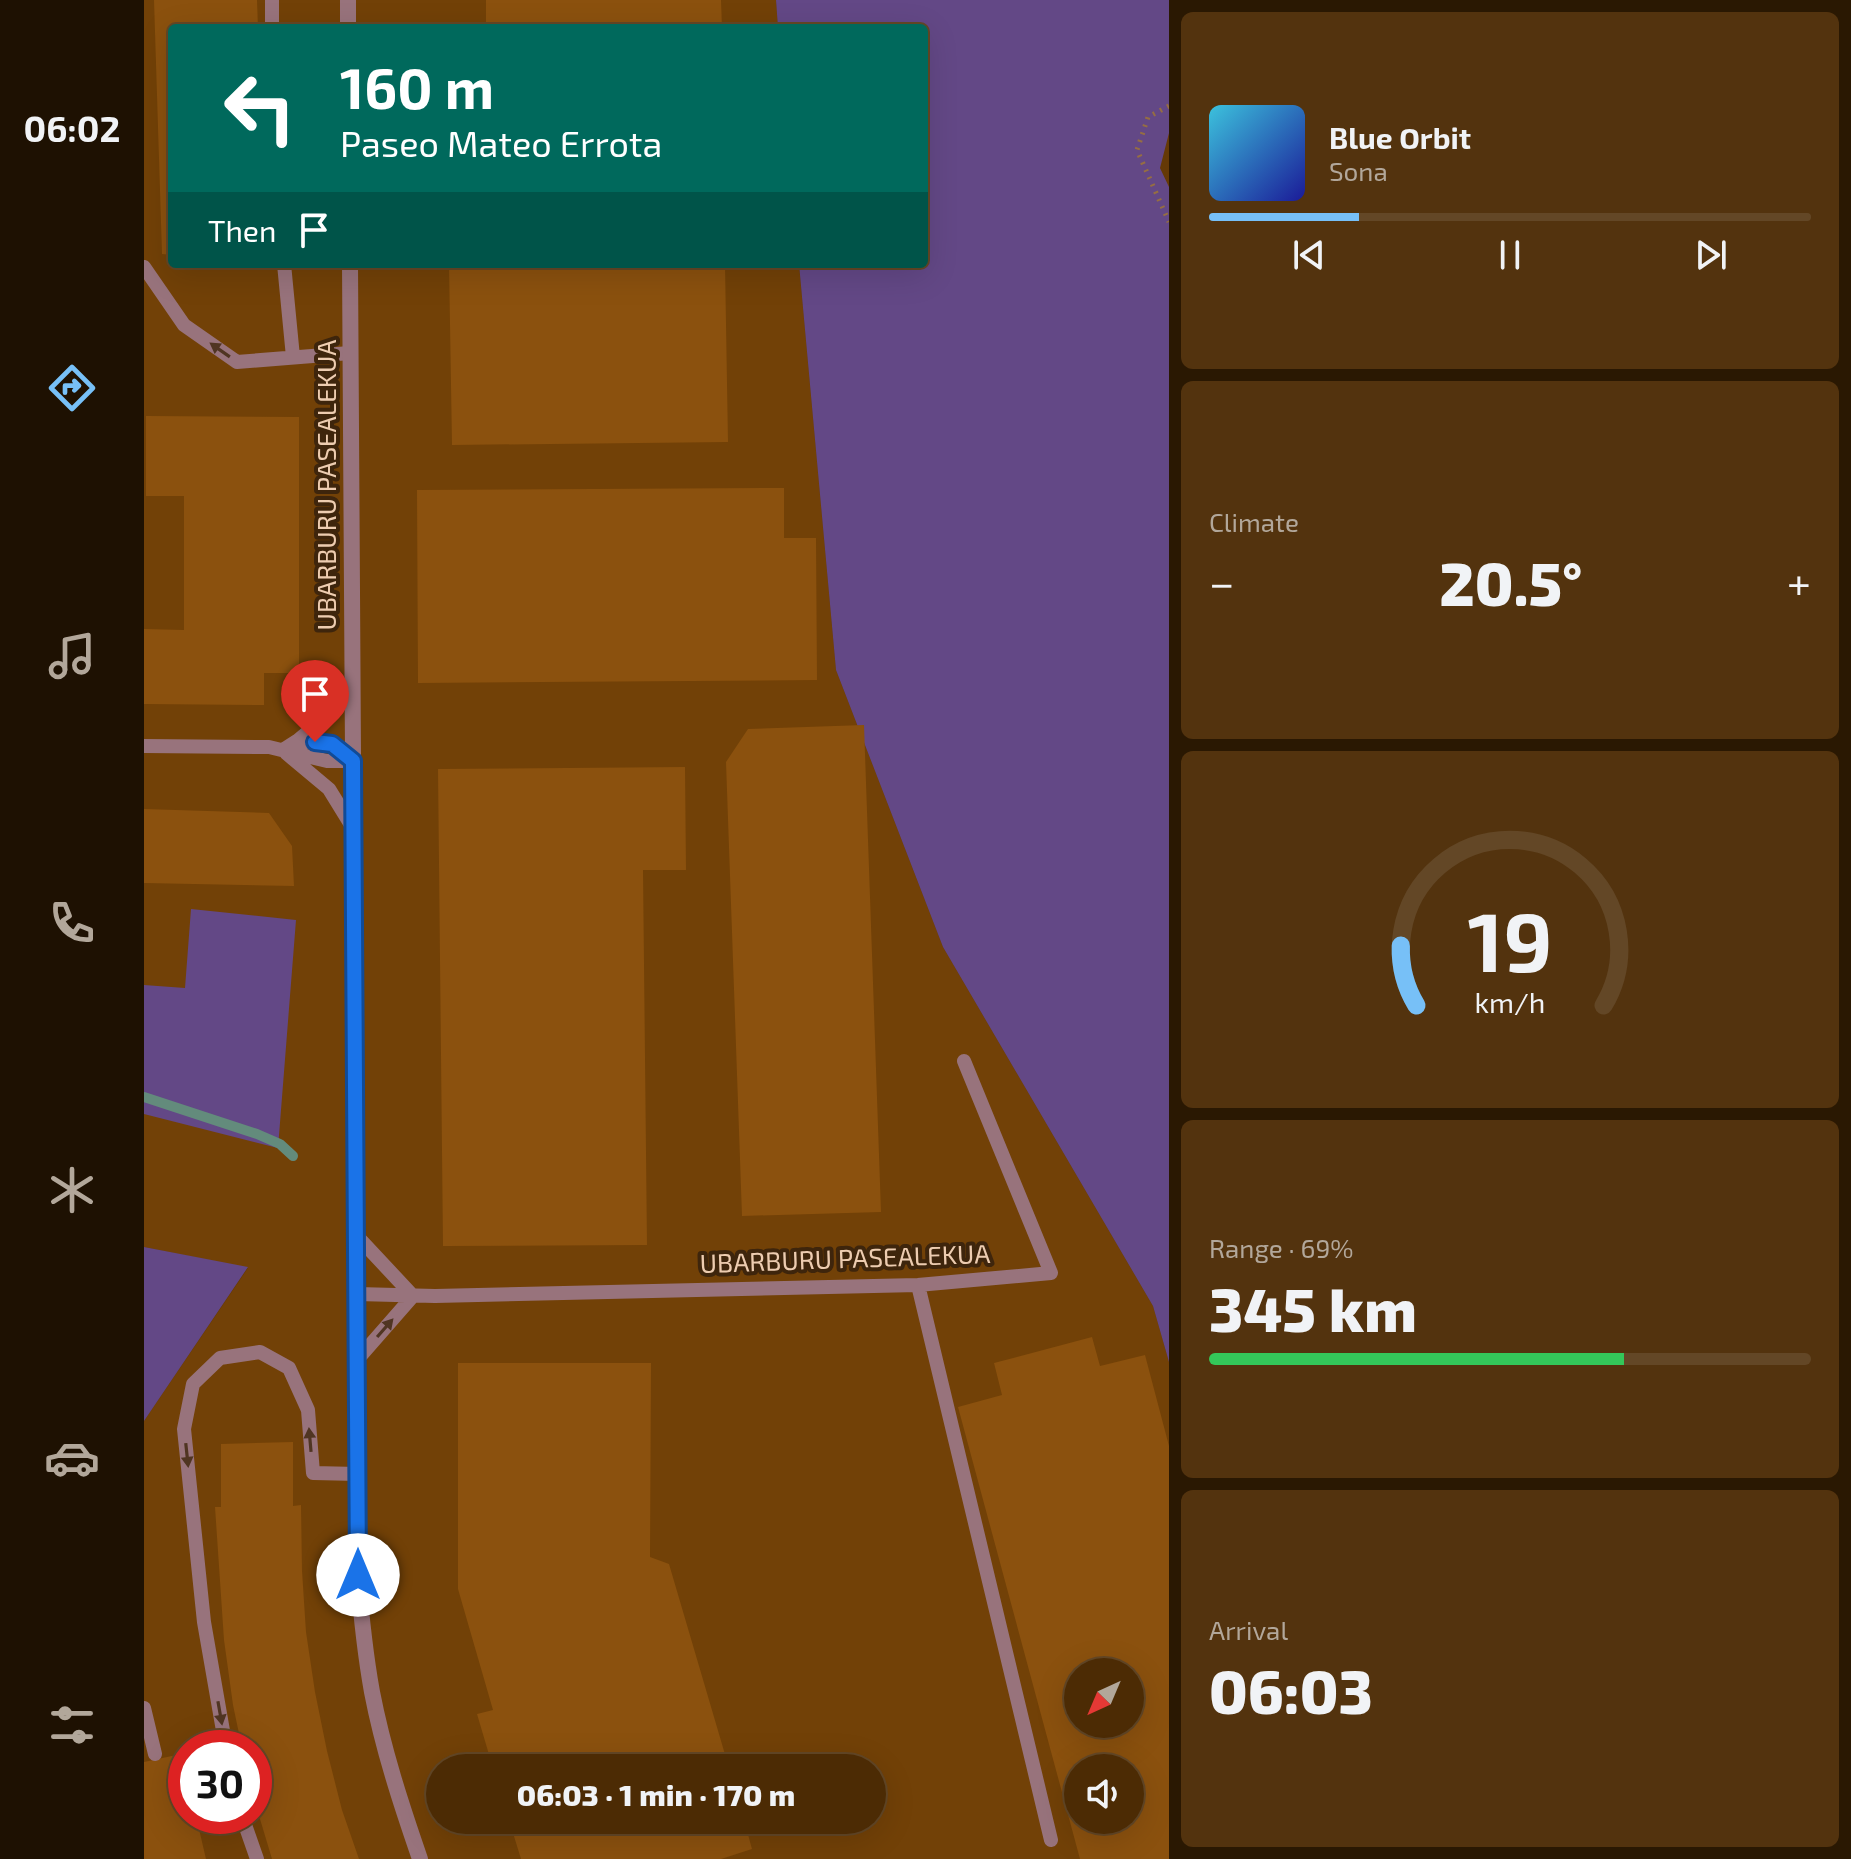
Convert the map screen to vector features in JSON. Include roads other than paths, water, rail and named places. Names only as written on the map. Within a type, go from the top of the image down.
[{"type":"street","points":[[348,0],[348,24]]},
{"type":"street","name":"UBARBURU PASEALEKUA","points":[[350,268],[358,1575],[370,1678],[388,1760],[420,1859]]},
{"type":"lane","points":[[272,0],[272,24]]},
{"type":"lane","points":[[144,267],[184,325],[237,362],[350,353]]},
{"type":"lane","points":[[284,268],[293,357]]},
{"type":"lane","points":[[283,750],[353,694]]},
{"type":"lane","points":[[297,741],[332,744],[353,761]]},
{"type":"lane","points":[[144,746],[269,747],[327,761],[353,761]]},
{"type":"lane","points":[[283,750],[329,789],[353,828]]},
{"type":"lane","name":"UBARBURU PASEALEKUA","points":[[357,1294],[413,1296],[918,1285],[1051,1273],[964,1061]]},
{"type":"lane","points":[[356,1235],[413,1296],[357,1360]]},
{"type":"lane","points":[[918,1285],[1051,1840]]},
{"type":"lane","points":[[223,1730],[204,1622],[184,1429],[193,1384],[220,1358],[260,1352],[289,1368],[308,1410],[313,1473],[358,1474]]},
{"type":"lane","points":[[144,1708],[155,1754]]},
{"type":"lane","points":[[248,1834],[257,1859]]},
{"type":"waterway","points":[[144,1097],[257,1134],[280,1144],[293,1156]]}]
